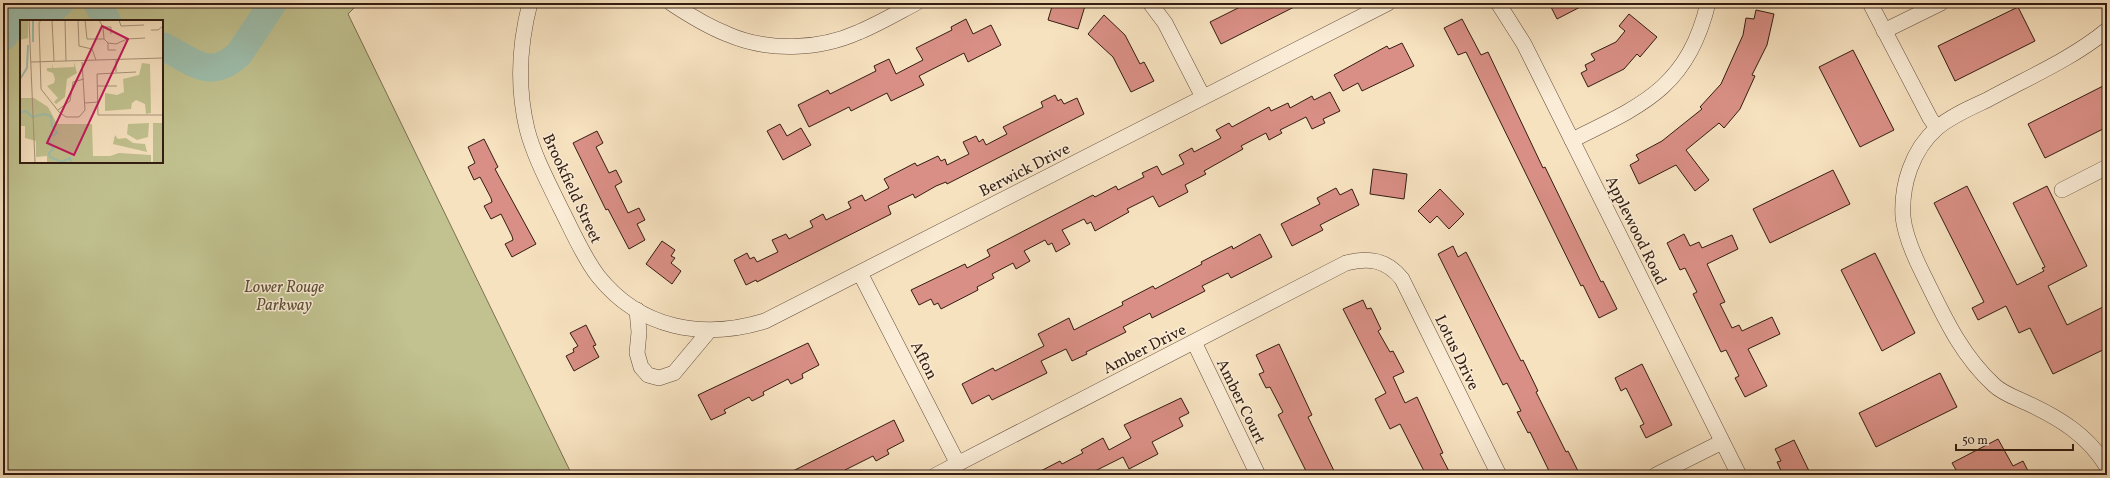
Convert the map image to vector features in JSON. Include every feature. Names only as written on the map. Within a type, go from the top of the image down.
[{"type":"street","name":"Brookfield Street","points":[[530,3],[521,48],[520,73],[527,130],[538,161],[589,263],[608,288],[636,310],[668,324]]},
{"type":"street","points":[[671,3],[703,23],[729,35],[756,43],[785,46],[809,46],[837,40],[859,32],[916,3]]},
{"type":"street","points":[[1150,3],[1165,23],[1203,97]]},
{"type":"street","name":"Berwick Drive","points":[[668,324],[693,330],[709,331],[745,327],[765,321],[1388,3]]},
{"type":"street","name":"Applewood Road","points":[[1498,3],[1524,44],[1738,475]]},
{"type":"street","points":[[1572,140],[1635,109],[1659,91],[1675,75],[1696,42],[1708,3]]},
{"type":"street","points":[[1870,3],[1930,118],[1937,128]]},
{"type":"street","points":[[1884,31],[1941,3]]},
{"type":"street","points":[[2107,31],[2059,62],[1962,112],[1937,128],[1914,156],[1906,182],[1903,218],[1915,258],[1950,329],[1974,365],[1998,389],[2058,417],[2081,435],[2100,455],[2107,467]]},
{"type":"street","points":[[2062,190],[2107,167]]},
{"type":"street","name":"Amber Drive","points":[[936,475],[1346,263],[1361,259],[1370,260]]},
{"type":"street","name":"Lotus Drive","points":[[1370,260],[1378,261],[1391,268],[1402,279],[1499,475]]},
{"type":"street","name":"Afton","points":[[860,273],[958,464]]},
{"type":"street","points":[[636,310],[639,332],[637,353],[641,367],[648,375],[659,378],[674,373],[709,331]]},
{"type":"street","name":"Amber Court","points":[[1194,342],[1258,475]]},
{"type":"street","points":[[1656,475],[1722,442]]},
{"type":"green space","name":"Lower Rouge Parkway","points":[[3,3],[359,3],[348,14],[572,475],[3,475]]},
{"type":"building","points":[[1053,3],[1077,3],[1085,6],[1078,29],[1048,20]]},
{"type":"building","points":[[1248,3],[1302,3],[1221,44],[1210,22]]},
{"type":"building","points":[[1549,3],[1588,3],[1557,19]]},
{"type":"building","points":[[2018,7],[2035,41],[1955,81],[1938,46]]},
{"type":"building","points":[[1756,10],[1774,14],[1767,45],[1752,75],[1755,76],[1740,109],[1724,128],[1719,123],[1686,150],[1709,180],[1695,191],[1676,165],[1639,184],[1630,165],[1639,160],[1636,155],[1662,141],[1702,109],[1700,107],[1721,84],[1743,35],[1746,18],[1754,19]]},
{"type":"building","points":[[1629,14],[1657,37],[1640,57],[1637,54],[1624,69],[1588,87],[1581,73],[1587,70],[1585,65],[1595,60],[1591,54],[1616,42],[1625,31],[1619,26]]},
{"type":"building","points":[[1104,15],[1125,35],[1140,64],[1144,62],[1154,81],[1131,92],[1113,57],[1088,34]]},
{"type":"building","points":[[966,19],[973,34],[991,25],[1001,45],[968,62],[964,53],[919,76],[924,85],[891,101],[887,93],[851,111],[849,107],[809,127],[798,105],[828,90],[830,94],[876,71],[874,66],[889,59],[896,74],[923,60],[916,48],[952,30],[951,27]]},
{"type":"building","points":[[1462,19],[1481,55],[1488,52],[1543,168],[1545,167],[1601,282],[1603,281],[1617,309],[1599,318],[1583,285],[1581,286],[1466,52],[1458,55],[1444,28]]},
{"type":"building","points":[[1402,43],[1414,66],[1362,91],[1358,83],[1343,91],[1334,75],[1387,46],[1389,49]]},
{"type":"building","points":[[1853,50],[1894,130],[1860,147],[1819,67]]},
{"type":"building","points":[[2107,84],[2107,127],[2045,158],[2028,124]]},
{"type":"building","points":[[1330,92],[1340,111],[1323,119],[1325,123],[1312,129],[1306,117],[1280,130],[1282,133],[1269,140],[1266,133],[1241,146],[1243,149],[1204,171],[1206,174],[1185,185],[1188,192],[1159,207],[1153,196],[1127,209],[1129,212],[1095,231],[1091,222],[1087,224],[1084,219],[1062,230],[1070,244],[1056,252],[1052,243],[1048,245],[1045,240],[1024,251],[1030,261],[1016,269],[1013,263],[992,274],[994,278],[977,287],[978,290],[941,309],[938,303],[934,305],[931,299],[919,305],[911,290],[965,264],[967,268],[990,256],[987,250],[1093,195],[1095,197],[1116,186],[1118,190],[1144,177],[1142,173],[1157,166],[1162,175],[1184,164],[1179,155],[1192,148],[1194,152],[1221,138],[1216,130],[1229,123],[1232,127],[1269,107],[1271,111],[1288,103],[1290,108],[1312,96],[1314,100]]},
{"type":"building","points":[[1055,95],[1058,101],[1061,99],[1064,104],[1077,98],[1084,114],[947,184],[946,182],[936,186],[915,198],[913,194],[888,206],[891,214],[757,282],[756,280],[746,285],[734,260],[747,253],[750,259],[754,257],[757,262],[778,252],[772,240],[786,234],[789,239],[813,227],[810,221],[823,214],[826,220],[851,208],[848,202],[862,195],[865,201],[889,188],[884,179],[915,163],[917,166],[938,156],[941,161],[945,159],[947,165],[969,154],[963,142],[976,136],[979,142],[983,139],[986,145],[1007,134],[1003,127],[1043,107],[1041,102]]},
{"type":"building","points":[[780,124],[787,136],[801,128],[811,145],[783,160],[767,131]]},
{"type":"building","points":[[597,131],[603,143],[596,147],[609,173],[616,170],[622,182],[615,186],[628,213],[639,208],[645,220],[637,224],[645,240],[629,249],[608,209],[606,210],[573,143]]},
{"type":"building","points":[[484,139],[498,167],[495,169],[536,244],[512,257],[505,244],[513,240],[512,236],[501,214],[491,219],[484,206],[492,202],[491,198],[480,177],[474,180],[468,167],[475,163],[468,147]]},
{"type":"building","points":[[1373,169],[1407,174],[1404,199],[1370,194]]},
{"type":"building","points":[[1833,170],[1850,204],[1770,243],[1753,209]]},
{"type":"building","points":[[1967,186],[2017,285],[2044,271],[2042,268],[2045,267],[2013,203],[2047,186],[2087,266],[2048,286],[2067,325],[2107,305],[2107,348],[2053,374],[2030,328],[2019,333],[2006,306],[1978,320],[1972,308],[1984,302],[1934,203]]},
{"type":"building","points":[[1336,188],[1340,195],[1352,189],[1359,205],[1320,225],[1323,230],[1292,246],[1281,224],[1320,204],[1317,198]]},
{"type":"building","points":[[1440,189],[1464,214],[1449,229],[1437,216],[1430,223],[1418,211]]},
{"type":"building","points":[[1260,234],[1272,257],[1231,278],[1228,273],[1202,286],[1205,291],[1152,318],[1150,313],[1123,327],[1126,332],[1086,352],[1087,354],[1072,361],[1066,349],[1041,361],[1047,373],[992,400],[989,395],[972,404],[962,384],[993,368],[995,371],[1044,346],[1038,334],[1069,318],[1074,330],[1123,305],[1122,302],[1153,286],[1155,289],[1202,264],[1201,262],[1232,246],[1233,249]]},
{"type":"building","points":[[1684,234],[1690,246],[1699,242],[1702,248],[1732,235],[1738,249],[1707,264],[1725,302],[1720,304],[1732,328],[1739,325],[1742,331],[1772,317],[1780,334],[1748,349],[1767,386],[1745,397],[1735,378],[1739,376],[1726,350],[1721,352],[1693,294],[1697,292],[1685,268],[1680,270],[1667,243]]},
{"type":"building","points":[[662,241],[675,250],[671,256],[675,258],[671,263],[681,271],[672,284],[646,264]]},
{"type":"building","points":[[1453,246],[1458,257],[1466,252],[1521,361],[1523,360],[1538,391],[1536,392],[1566,452],[1568,451],[1578,471],[1570,475],[1551,475],[1530,432],[1528,433],[1517,412],[1521,411],[1507,383],[1503,385],[1438,254]]},
{"type":"building","points":[[1875,253],[1915,333],[1882,351],[1841,270]]},
{"type":"building","points":[[1363,300],[1367,309],[1371,308],[1381,329],[1378,331],[1390,352],[1393,351],[1404,372],[1393,377],[1405,403],[1417,397],[1443,453],[1440,454],[1451,475],[1426,475],[1400,424],[1390,429],[1375,399],[1386,393],[1343,309]]},
{"type":"building","points":[[586,325],[596,345],[593,346],[599,357],[574,371],[566,356],[574,352],[573,349],[578,346],[570,333]]},
{"type":"building","points":[[808,343],[819,365],[802,374],[803,378],[791,384],[788,379],[763,392],[764,395],[752,401],[749,397],[724,410],[726,413],[711,420],[698,395]]},
{"type":"building","points":[[1279,344],[1312,415],[1308,417],[1336,475],[1308,475],[1278,415],[1283,412],[1270,387],[1266,388],[1259,374],[1264,372],[1256,355]]},
{"type":"building","points":[[1642,364],[1672,425],[1646,438],[1640,426],[1644,424],[1626,388],[1621,391],[1615,378]]},
{"type":"building","points":[[1940,373],[1957,407],[1876,447],[1859,413]]},
{"type":"building","points":[[1181,398],[1189,413],[1179,418],[1183,426],[1152,442],[1158,454],[1129,469],[1123,457],[1087,475],[1033,475],[1060,461],[1062,464],[1083,453],[1081,450],[1103,438],[1109,450],[1131,438],[1124,425]]},
{"type":"building","points":[[894,420],[904,441],[887,450],[889,454],[876,461],[873,456],[845,470],[847,475],[785,475]]},
{"type":"building","points":[[1998,439],[2013,466],[2023,461],[2030,475],[1959,475],[1952,463]]},
{"type":"building","points":[[1794,440],[1809,471],[1800,475],[1783,475],[1777,462],[1781,461],[1775,449]]},
{"type":"waterway","points":[[3,37],[18,15],[23,12],[52,10],[60,3]]},
{"type":"waterway","points":[[97,3],[106,20]]},
{"type":"waterway","points":[[163,47],[200,66],[219,67],[239,54],[273,3]]}]
